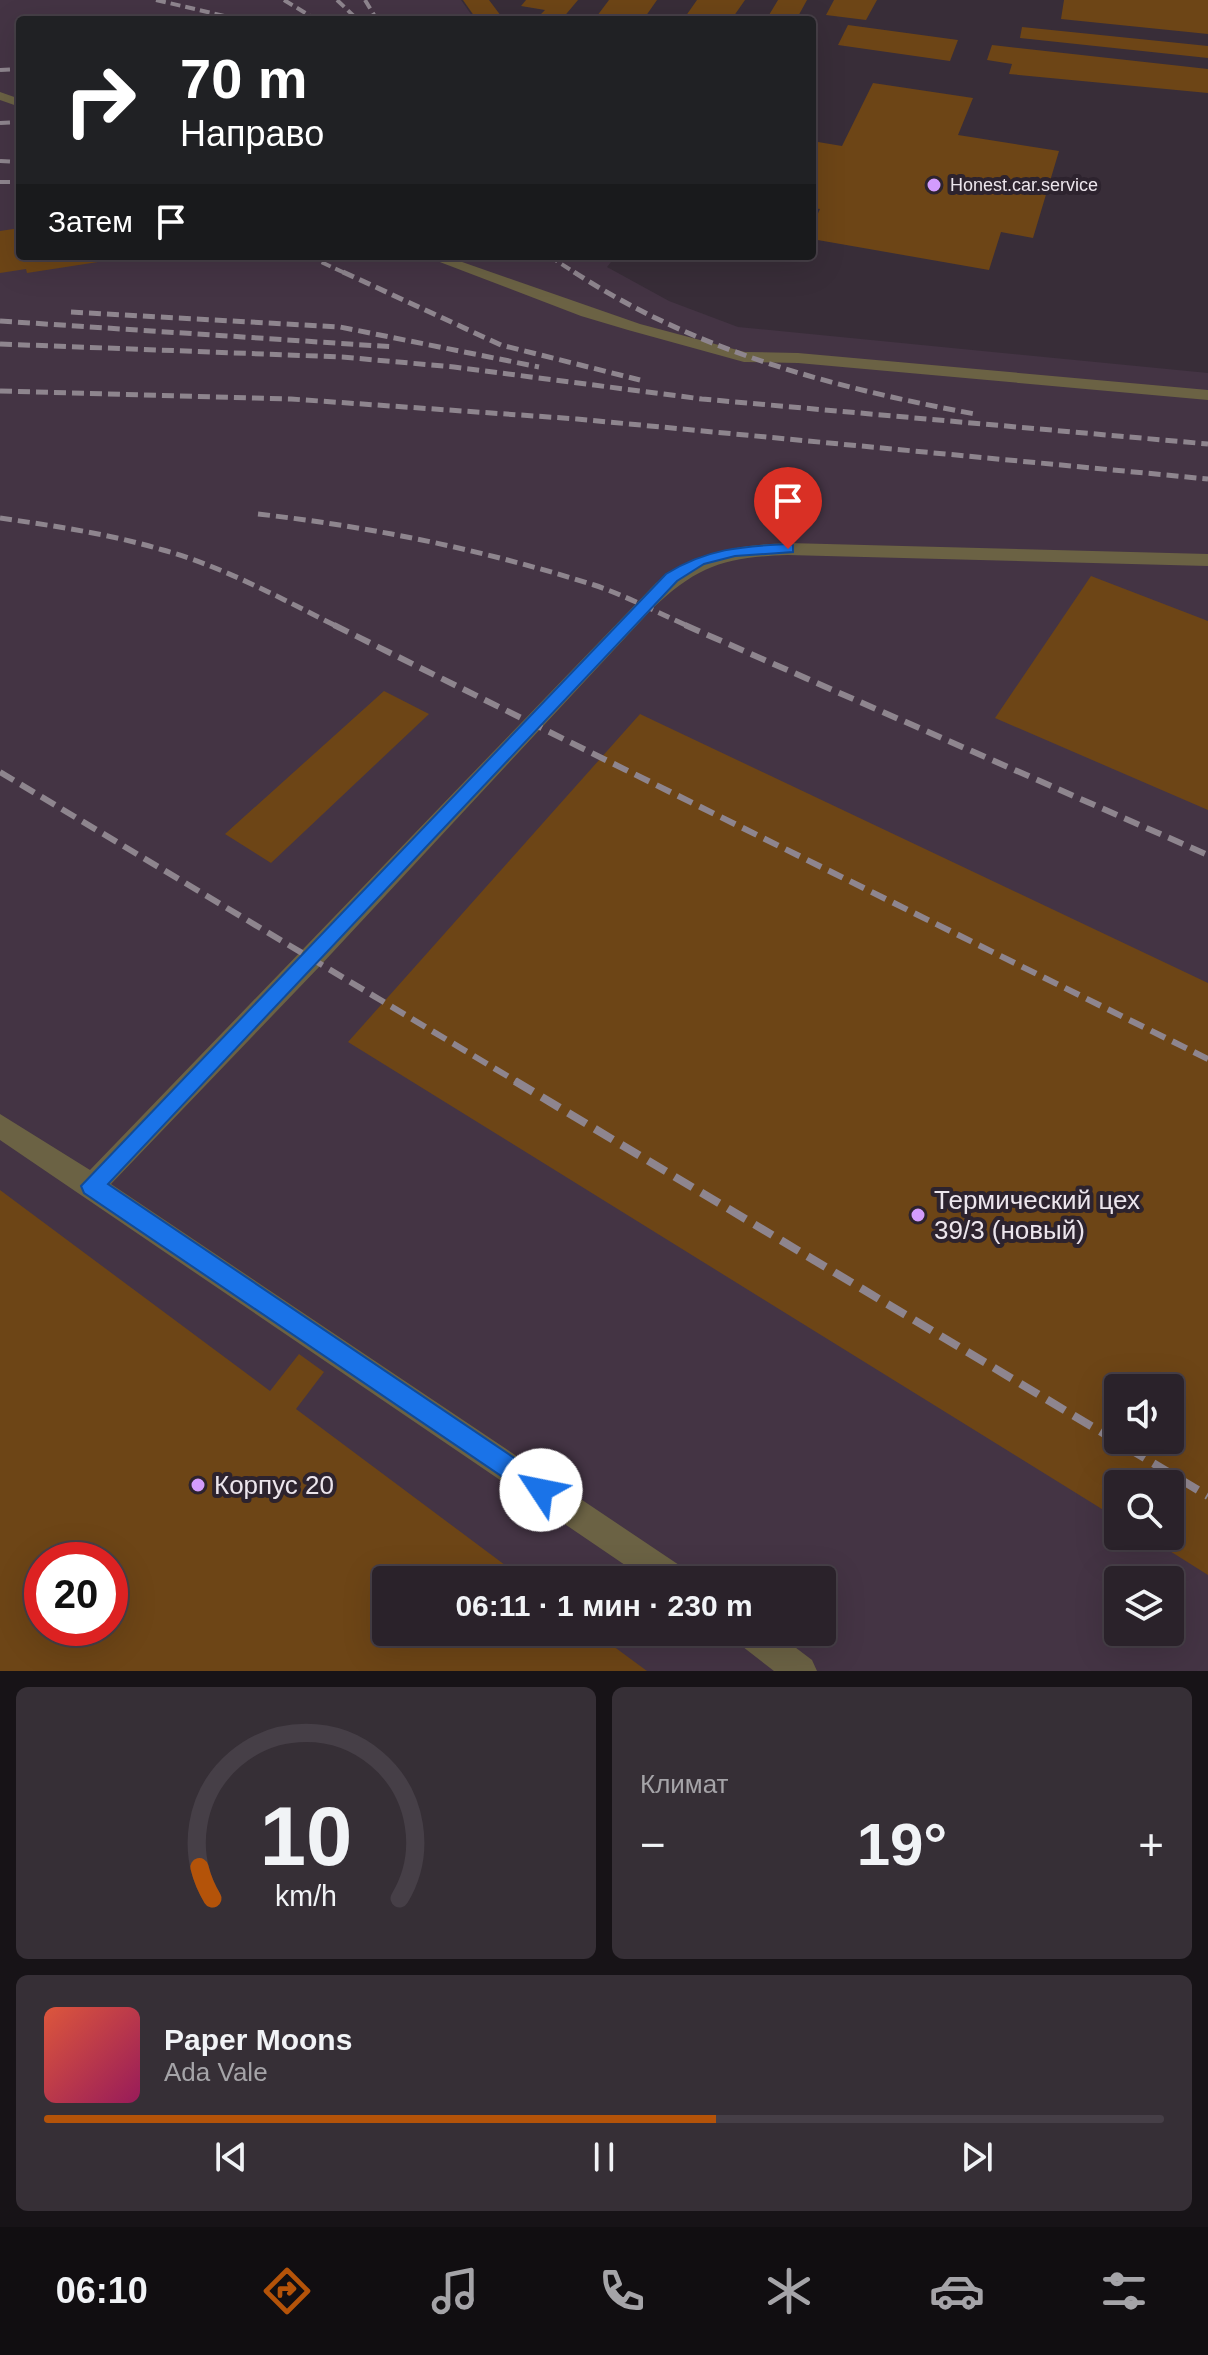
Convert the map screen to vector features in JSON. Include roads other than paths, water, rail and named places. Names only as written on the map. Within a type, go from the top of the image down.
[{"type":"lane","points":[[442,260],[586,313],[744,357],[798,358],[1208,395]]},
{"type":"lane","points":[[92,1186],[322,949],[645,604],[672,577],[698,561],[735,551],[788,549],[1208,560]]},
{"type":"lane","points":[[0,1126],[653,1566]]},
{"type":"lane","points":[[768,1646],[801,1671]]},
{"type":"railway","points":[[156,0],[225,16]]},
{"type":"railway","points":[[284,0],[310,16]]},
{"type":"railway","points":[[337,0],[354,16]]},
{"type":"railway","points":[[365,0],[375,16]]},
{"type":"railway","points":[[0,70],[16,69]]},
{"type":"railway","points":[[0,123],[16,122]]},
{"type":"railway","points":[[0,161],[16,162]]},
{"type":"railway","points":[[0,182],[16,182]]},
{"type":"railway","points":[[317,260],[347,274]]},
{"type":"railway","points":[[555,260],[577,274]]},
{"type":"railway","points":[[343,272],[501,345],[640,380]]},
{"type":"railway","points":[[574,272],[668,324],[767,363],[870,392],[975,414]]},
{"type":"railway","points":[[71,312],[340,327],[539,367]]},
{"type":"railway","points":[[0,321],[395,347]]},
{"type":"railway","points":[[0,344],[342,357],[454,367],[702,399],[1208,444]]},
{"type":"railway","points":[[0,391],[291,399],[577,419],[1208,479]]},
{"type":"railway","points":[[258,514],[386,533],[511,561],[606,589],[690,627]]},
{"type":"railway","points":[[0,518],[103,535],[186,557],[252,584],[334,625]]},
{"type":"railway","points":[[334,625],[1208,1059]]},
{"type":"railway","points":[[334,625],[338,627]]},
{"type":"railway","points":[[685,625],[1208,855]]},
{"type":"railway","points":[[0,772],[519,1083]]},
{"type":"railway","points":[[515,1081],[1208,1496]]},
{"type":"place","name":"Honest.car.service","points":[[934,185]]},
{"type":"place","name":"Термический цех 39/3 (новый)","points":[[918,1215]]},
{"type":"place","name":"Корпус 20","points":[[198,1485]]}]
